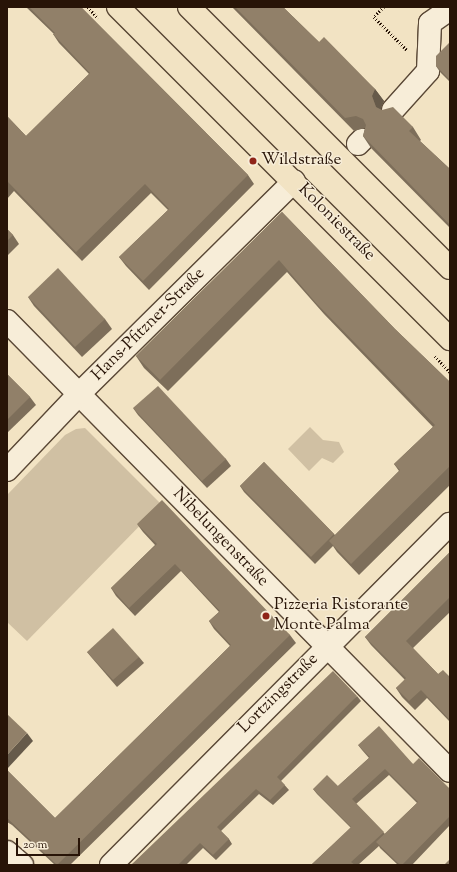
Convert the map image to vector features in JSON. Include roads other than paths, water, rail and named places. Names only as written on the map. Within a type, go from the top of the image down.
[{"type":"main road","name":"Koloniestraße","points":[[118,7],[294,181],[450,339]]},
{"type":"main road","points":[[189,7],[450,268]]},
{"type":"street","points":[[393,110],[428,71],[430,23],[450,9]]},
{"type":"street","name":"Hans-Pfitzner-Straße","points":[[7,470],[80,393],[294,181]]},
{"type":"street","name":"Nibelungenstraße","points":[[7,321],[80,393],[326,647],[450,771]]},
{"type":"street","name":"Lortzingstraße","points":[[110,865],[450,524]]},
{"type":"street","points":[[7,852],[22,865]]},
{"type":"place","name":"Wildstraße","points":[[253,161]]},
{"type":"place","name":"Pizzeria Ristorante Monte Palma","points":[[266,616]]}]
